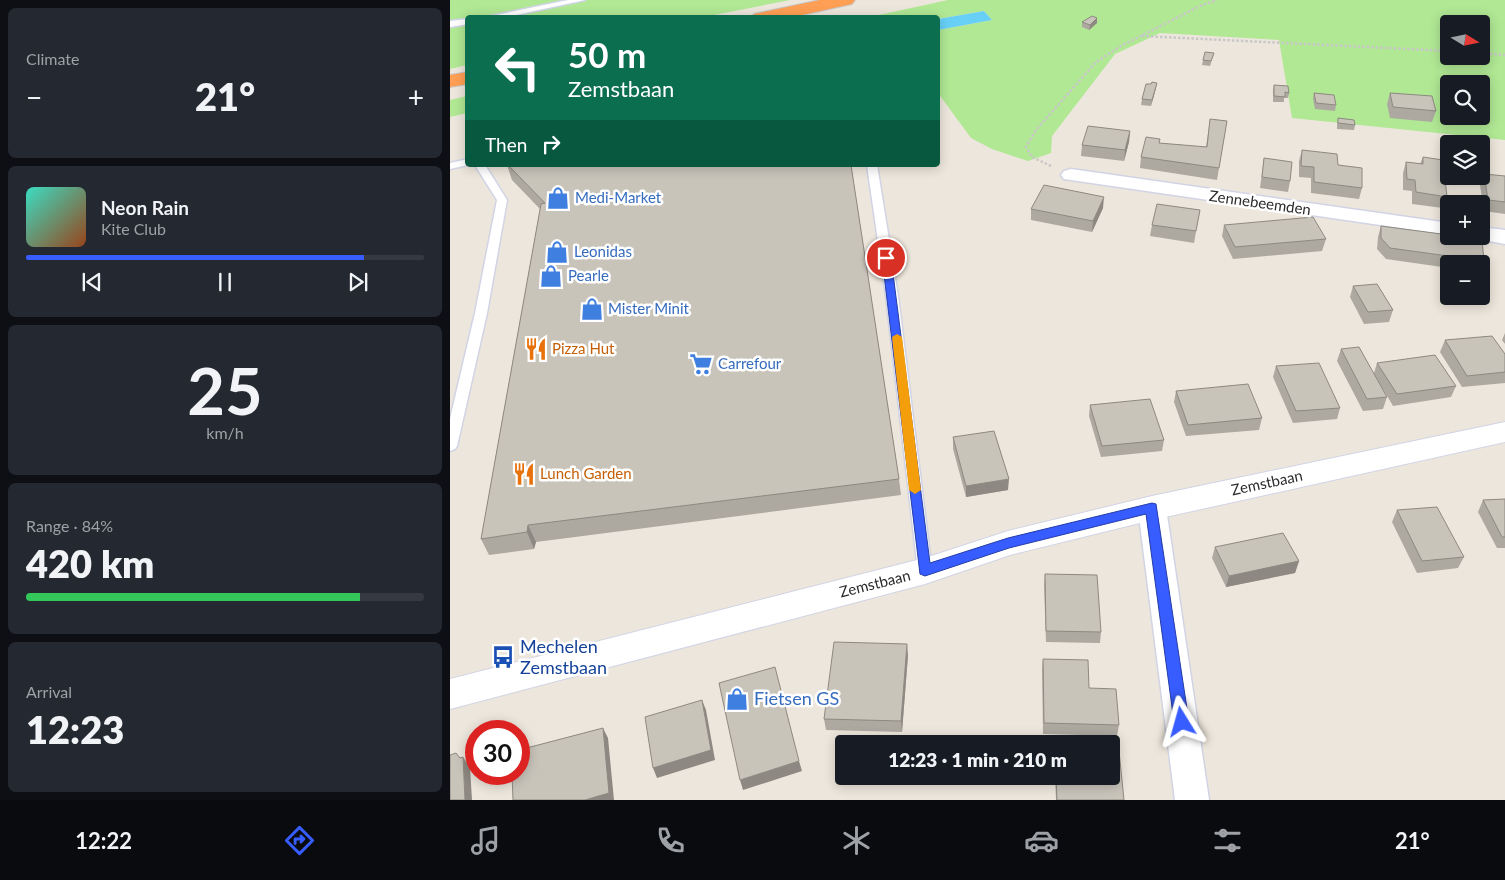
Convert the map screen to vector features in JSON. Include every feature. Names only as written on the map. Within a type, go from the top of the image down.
[{"type":"highway","points":[[774,15],[846,0]]},
{"type":"highway","points":[[450,81],[465,78]]},
{"type":"street","name":"Zennebeemden","points":[[1071,175],[1149,188],[1440,228]]},
{"type":"street","points":[[1490,234],[1505,236]]},
{"type":"street","name":"Zemstbaan","points":[[450,694],[925,571],[1008,543],[1152,508],[1505,432]]},
{"type":"street","points":[[1152,508],[1192,800]]},
{"type":"lane","points":[[502,15],[581,0]]},
{"type":"lane","points":[[450,24],[465,22]]},
{"type":"lane","points":[[450,166],[465,163]]},
{"type":"lane","points":[[450,446],[481,313],[502,200],[481,167]]},
{"type":"lane","points":[[872,167],[892,296],[925,571]]},
{"type":"path","points":[[1071,175],[1069,170],[1044,164],[1032,157],[1026,147],[1036,130],[1096,62],[1202,5],[1217,0]]},
{"type":"path","points":[[1142,36],[1440,52]]},
{"type":"path","points":[[1490,53],[1505,54]]},
{"type":"green space","points":[[450,0],[790,0],[714,15],[465,15],[465,65],[450,69]]},
{"type":"green space","points":[[948,0],[1505,0],[1505,140],[1490,138],[1490,135],[1457,135],[1292,118],[1279,40],[1160,33],[1115,54],[1052,136],[1051,153],[1028,161],[992,149],[971,138],[940,96],[940,30],[992,20],[984,11],[940,19],[940,15],[879,15]]},
{"type":"green space","points":[[465,96],[465,113],[450,117],[450,100]]},
{"type":"water","points":[[984,11],[992,20],[940,30],[940,19]]},
{"type":"building","points":[[1092,16],[1097,18],[1090,25],[1082,22]]},
{"type":"building","points":[[1205,52],[1214,53],[1211,61],[1203,60]]},
{"type":"building","points":[[1152,82],[1157,83],[1152,100],[1142,99],[1146,84],[1151,84]]},
{"type":"building","points":[[1274,85],[1288,86],[1289,93],[1285,92],[1285,97],[1274,96]]},
{"type":"building","points":[[1314,93],[1334,95],[1336,105],[1316,103]]},
{"type":"building","points":[[1390,93],[1432,96],[1436,111],[1393,107]]},
{"type":"building","points":[[1338,118],[1354,120],[1355,125],[1338,123]]},
{"type":"building","points":[[1210,119],[1227,121],[1219,168],[1141,157],[1146,137],[1160,139],[1159,143],[1207,147]]},
{"type":"building","points":[[1088,126],[1130,131],[1125,150],[1082,145]]},
{"type":"building","points":[[1302,150],[1337,154],[1338,165],[1362,168],[1362,188],[1314,182],[1314,167],[1301,166]]},
{"type":"building","points":[[1423,157],[1440,160],[1440,185],[1446,185],[1447,195],[1440,196],[1416,192],[1415,180],[1407,179],[1406,162],[1423,164]]},
{"type":"building","points":[[1264,158],[1292,162],[1290,181],[1262,177]]},
{"type":"building","name":"Carrefour","points":[[510,167],[851,167],[899,479],[528,525],[527,532],[481,539],[541,204],[545,203]]},
{"type":"building","points":[[1490,175],[1505,176],[1505,202],[1490,200],[1490,195],[1487,195],[1486,185],[1490,185]]},
{"type":"building","points":[[1044,185],[1104,197],[1093,221],[1031,209]]},
{"type":"building","points":[[1157,204],[1200,210],[1196,231],[1152,225]]},
{"type":"building","points":[[1313,217],[1326,239],[1235,247],[1224,225]]},
{"type":"building","points":[[1381,226],[1440,234],[1440,245],[1482,245],[1483,255],[1441,255],[1390,248],[1381,238]]},
{"type":"building","points":[[1377,284],[1393,310],[1368,312],[1353,286]]},
{"type":"building","points":[[1492,336],[1505,354],[1505,372],[1467,376],[1445,340]]},
{"type":"building","points":[[1359,347],[1387,397],[1367,399],[1341,349]]},
{"type":"building","points":[[1435,355],[1456,386],[1397,394],[1377,363]]},
{"type":"building","points":[[1319,363],[1340,408],[1296,411],[1276,366]]},
{"type":"building","points":[[1248,384],[1262,418],[1188,425],[1176,391]]},
{"type":"building","points":[[1150,399],[1164,440],[1102,446],[1090,405]]},
{"type":"building","points":[[994,431],[1009,479],[966,486],[953,437]]},
{"type":"building","points":[[1505,499],[1505,537],[1502,537],[1483,500]]},
{"type":"building","points":[[1437,507],[1464,557],[1422,561],[1397,510]]},
{"type":"building","points":[[1283,533],[1299,561],[1229,576],[1215,547]]},
{"type":"building","points":[[1045,574],[1097,575],[1101,632],[1046,631]]},
{"type":"building","points":[[834,642],[907,644],[901,721],[824,719]]},
{"type":"building","points":[[1043,659],[1088,660],[1089,688],[1116,689],[1119,725],[1044,723]]},
{"type":"building","points":[[775,667],[799,761],[740,780],[719,683]]},
{"type":"building","points":[[702,700],[711,750],[653,768],[645,717]]},
{"type":"building","points":[[603,728],[609,793],[585,800],[513,800],[512,785],[530,785],[530,747]]},
{"type":"building","points":[[456,753],[460,758],[463,757],[465,800],[450,800],[450,755]]},
{"type":"building","points":[[1120,761],[1124,800],[1057,800],[1056,785],[1120,785]]},
{"type":"slow traffic","points":[[897,337],[915,490]]},
{"type":"place","name":"Medi-Market","points":[[558,198]]},
{"type":"place","name":"Leonidas","points":[[557,252]]},
{"type":"place","name":"Pearle","points":[[551,276]]},
{"type":"place","name":"Mister Minit","points":[[592,309]]},
{"type":"place","name":"Pizza Hut","points":[[536,349]]},
{"type":"place","name":"Carrefour","points":[[701,364]]},
{"type":"place","name":"Lunch Garden","points":[[524,474]]},
{"type":"place","name":"Mechelen Zemstbaan","points":[[503,657]]},
{"type":"place","name":"Fietsen GS","points":[[737,699]]},
{"type":"route","points":[[886,258],[925,571],[1008,543],[1152,508],[1182,722]]}]
